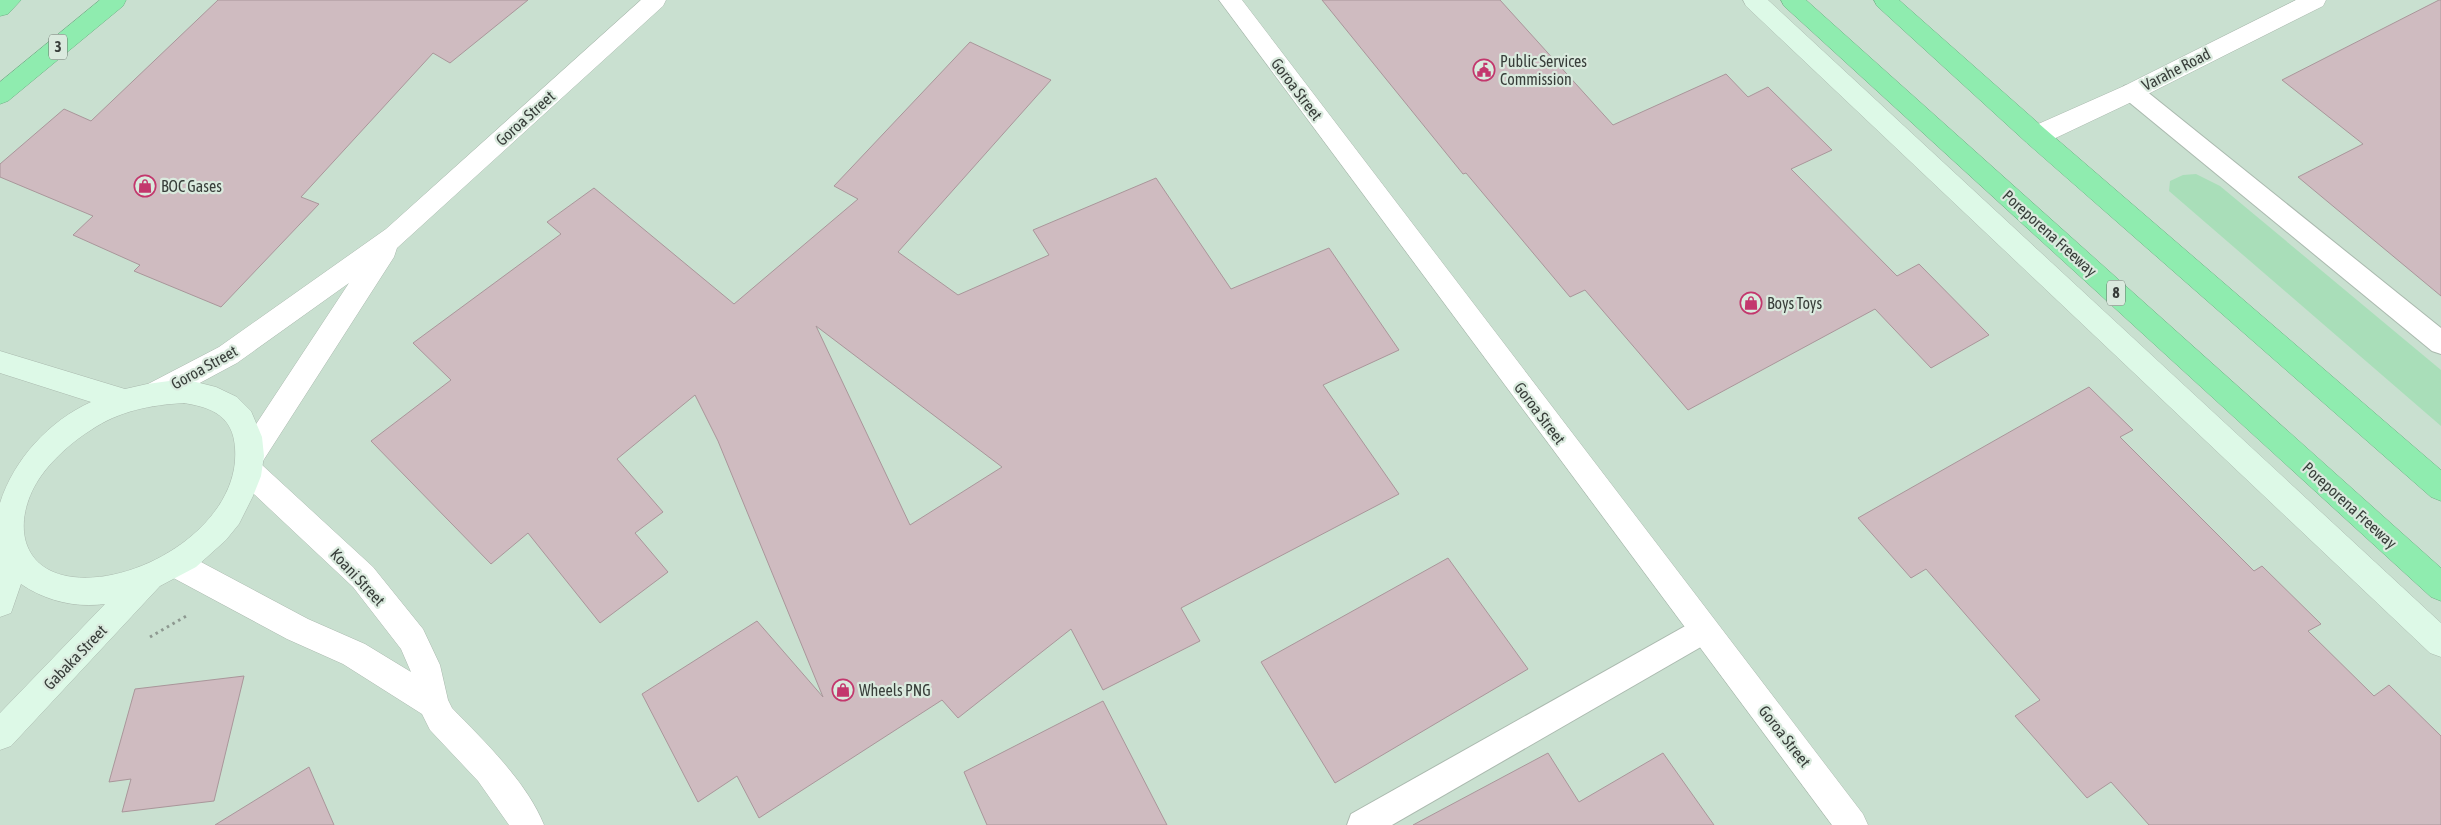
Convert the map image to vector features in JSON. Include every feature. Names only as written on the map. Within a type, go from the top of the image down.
[{"type":"highway","points":[[0,8],[10,0]]},
{"type":"highway","name":"3","points":[[0,95],[115,0]]},
{"type":"highway","name":"Poreporena Freeway","points":[[1792,0],[2441,587]]},
{"type":"highway","points":[[1885,0],[2036,136],[2441,488]]},
{"type":"street","name":"Goroa Street","points":[[158,392],[228,355],[395,236],[655,0]]},
{"type":"street","name":"Goroa Street","points":[[1230,0],[1703,630],[1852,825]]},
{"type":"street","points":[[1754,0],[2441,643]]},
{"type":"street","name":"Varahe Road","points":[[2036,136],[2132,92],[2315,0]]},
{"type":"street","name":"Goroa Street","points":[[250,464],[328,335],[395,236]]},
{"type":"street","points":[[0,362],[123,400]]},
{"type":"street","points":[[184,391],[207,395],[225,404],[240,418],[248,435],[250,464],[243,491],[216,531],[176,564],[150,578],[107,591],[67,592],[35,580],[15,556],[5,526],[31,468],[56,441],[86,418],[123,400],[158,392],[184,391]]},
{"type":"street","name":"Koani Street","points":[[250,464],[363,577],[412,639],[425,665],[433,703],[441,719],[489,770],[528,825]]},
{"type":"street","points":[[0,603],[15,556]]},
{"type":"street","name":"Koani Street","points":[[176,564],[298,629],[329,640],[433,703]]},
{"type":"street","name":"Gabaka Street","points":[[0,735],[150,578]]},
{"type":"lane","points":[[2132,92],[2441,343]]},
{"type":"lane","points":[[1362,825],[1703,630]]},
{"type":"shaded area","points":[[0,0],[2441,0],[2441,825],[0,825]]},
{"type":"green space","points":[[2196,174],[2220,186],[2441,370],[2441,426],[2169,191],[2170,181],[2183,175]]},
{"type":"building","points":[[218,0],[528,0],[450,63],[433,53],[301,197],[319,204],[221,307],[134,271],[140,265],[73,235],[93,216],[0,177],[0,164],[64,109],[91,121]]},
{"type":"building","points":[[1322,0],[1500,0],[1613,125],[1726,74],[1748,97],[1768,87],[1832,150],[1791,169],[1897,276],[1919,264],[1989,335],[1931,368],[1875,309],[1688,410],[1585,290],[1570,297],[1466,173],[1463,174]]},
{"type":"building","points":[[2441,0],[2441,296],[2298,177],[2363,144],[2282,80]]},
{"type":"building","points":[[970,42],[1051,80],[898,252],[958,295],[1049,255],[1033,230],[1156,178],[1231,289],[1329,248],[1399,350],[1323,385],[1399,494],[1181,608],[1200,641],[1103,690],[1071,629],[958,718],[942,700],[759,818],[737,776],[698,802],[642,694],[757,621],[823,697],[718,441],[695,395],[617,459],[663,512],[635,533],[668,572],[600,623],[528,533],[491,564],[371,441],[451,380],[413,343],[561,234],[547,222],[594,188],[734,304],[858,199],[834,186]],"holes":[[[816,326],[1002,467],[910,525]]]},
{"type":"building","points":[[2089,387],[2133,430],[2120,437],[2254,571],[2262,566],[2321,624],[2308,631],[2374,696],[2389,685],[2441,736],[2441,825],[2149,825],[2111,782],[2087,798],[2015,716],[2040,700],[1926,569],[1911,578],[1858,518]]},
{"type":"building","points":[[1448,558],[1528,669],[1335,783],[1261,662]]},
{"type":"building","points":[[244,676],[214,801],[122,812],[131,779],[109,782],[135,689]]},
{"type":"building","points":[[1103,701],[1167,825],[987,825],[964,772]]},
{"type":"building","points":[[1548,753],[1579,802],[1663,753],[1714,825],[1413,825]]},
{"type":"building","points":[[309,767],[334,825],[215,825]]},
{"type":"place","name":"Public Services Commission","points":[[1484,70]]},
{"type":"place","name":"BOC Gases","points":[[145,186]]},
{"type":"place","name":"Boys Toys","points":[[1751,303]]},
{"type":"place","name":"Wheels PNG","points":[[843,690]]}]
